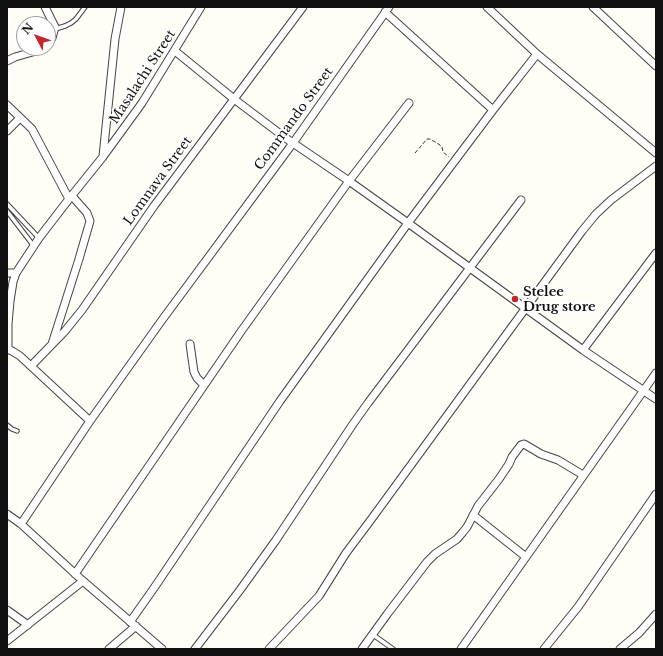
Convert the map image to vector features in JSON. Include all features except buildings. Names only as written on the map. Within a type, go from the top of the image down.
[{"type":"street","points":[[45,7],[50,16]]},
{"type":"street","points":[[102,158],[121,7]]},
{"type":"street","name":"Masalachi Street","points":[[16,273],[39,238],[102,158],[142,103],[201,7]]},
{"type":"street","name":"Lomnava Street","points":[[31,366],[65,331],[82,310],[154,206],[303,7]]},
{"type":"street","points":[[487,7],[537,54],[656,153]]},
{"type":"street","points":[[593,7],[656,66]]},
{"type":"street","points":[[387,10],[493,110]]},
{"type":"street","name":"Commando Street","points":[[21,524],[90,421],[387,10]]},
{"type":"street","points":[[175,51],[234,99],[292,143],[349,181],[470,267],[583,350],[656,398]]},
{"type":"street","points":[[109,649],[133,624],[154,588],[280,401],[408,223],[537,54]]},
{"type":"street","points":[[7,61],[18,56]]},
{"type":"street","points":[[75,574],[242,330],[349,181],[409,103]]},
{"type":"street","points":[[7,105],[28,125],[34,133],[71,197],[87,213],[90,221],[51,345]]},
{"type":"street","points":[[7,131],[19,119],[21,119]]},
{"type":"street","points":[[269,649],[319,596],[346,553],[582,231],[596,214],[611,200],[656,166]]},
{"type":"street","points":[[195,649],[276,540],[352,424],[521,200]]},
{"type":"street","points":[[583,350],[656,253]]},
{"type":"street","points":[[7,273],[16,273],[8,308],[8,349],[20,356],[90,421]]},
{"type":"street","points":[[190,344],[194,372],[197,378],[204,385]]},
{"type":"street","points":[[461,649],[656,373]]},
{"type":"street","points":[[362,649],[427,562],[435,554],[457,538],[467,527],[480,503],[499,479],[517,450],[523,444],[541,454],[558,460],[583,476]]},
{"type":"street","points":[[544,649],[578,607],[656,494]]},
{"type":"street","points":[[7,514],[21,524],[75,574],[162,649]]},
{"type":"street","points":[[473,515],[526,557]]},
{"type":"street","points":[[7,641],[83,581]]},
{"type":"street","points":[[7,610],[28,625]]},
{"type":"street","points":[[620,649],[656,614]]},
{"type":"lane","points":[[56,29],[71,23],[85,7]]},
{"type":"lane","points":[[7,204],[39,238]]},
{"type":"lane","points":[[7,211],[34,246]]},
{"type":"lane","points":[[7,425],[17,431]]},
{"type":"lane","points":[[372,634],[393,649]]},
{"type":"path","points":[[415,153],[427,139],[430,139],[440,145],[443,152],[454,161]]},
{"type":"place","name":"Stelee Drug store","points":[[515,299]]}]
